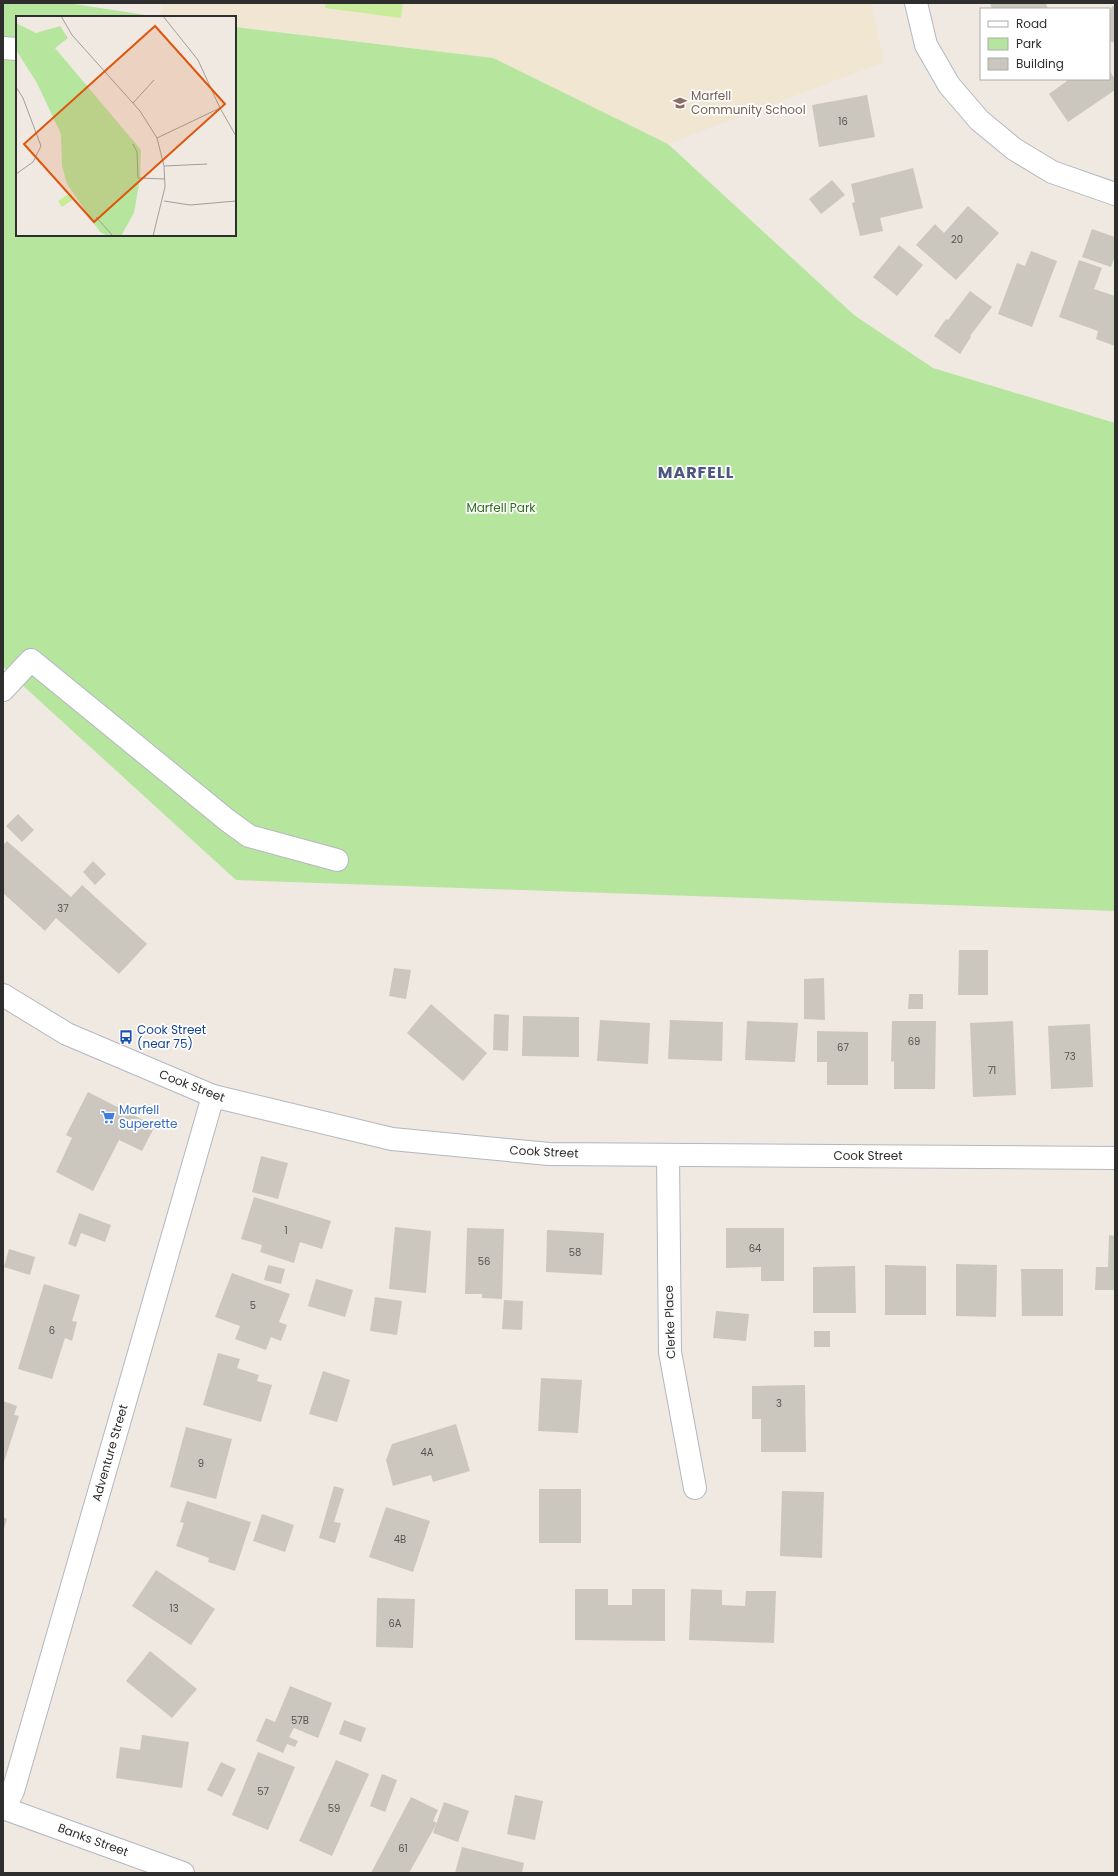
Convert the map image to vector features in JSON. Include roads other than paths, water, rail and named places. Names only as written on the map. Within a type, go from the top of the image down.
[{"type":"street","points":[[916,3],[926,45],[949,85],[979,120],[1014,149],[1052,172],[1115,194]]},
{"type":"street","points":[[3,48],[16,49]]},
{"type":"street","points":[[3,690],[31,660],[221,815],[249,836],[337,860]]},
{"type":"street","name":"Cook Street","points":[[3,995],[67,1034],[213,1096],[392,1139],[549,1154],[1115,1158]]},
{"type":"street","name":"Adventure Street","points":[[4,1808],[13,1791],[213,1096]]},
{"type":"street","name":"Clerke Place","points":[[668,1155],[670,1352],[694,1488]]},
{"type":"street","name":"Banks Street","points":[[4,1808],[183,1873]]},
{"type":"place","name":"Marfell Community School","points":[[680,103]]},
{"type":"place","name":"Cook Street (near 75)","points":[[126,1037]]},
{"type":"place","name":"Marfell Superette","points":[[108,1117]]},
{"type":"district","name":"MARFELL","points":[[696,472]]},
{"type":"park label","name":"Marfell Park","points":[[501,508]]}]
